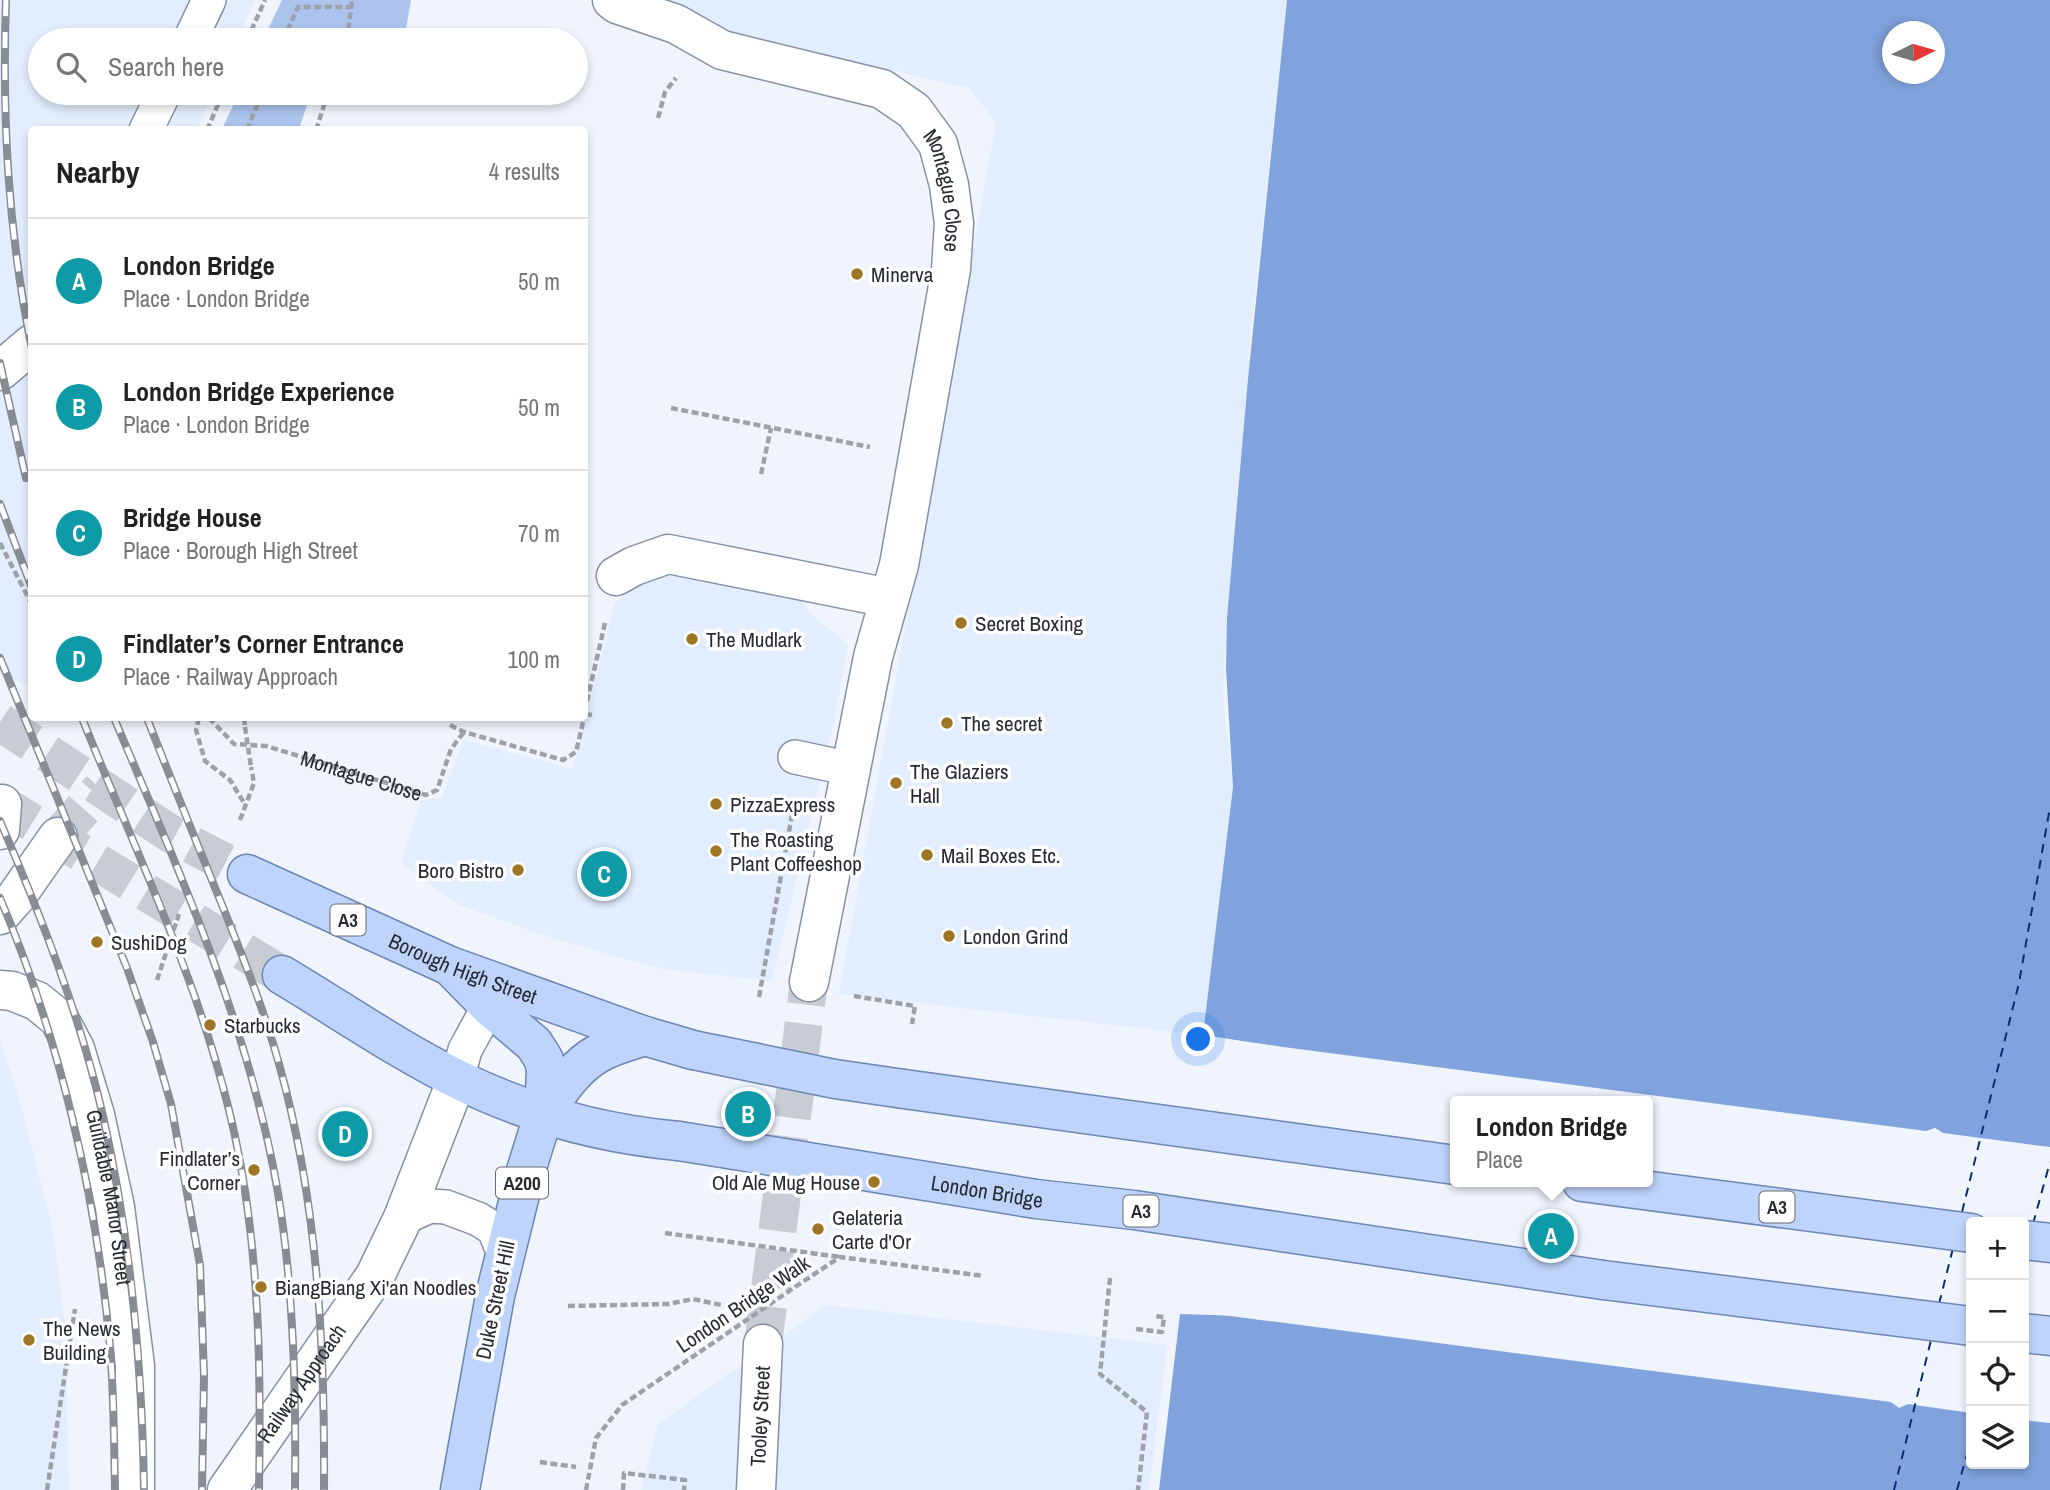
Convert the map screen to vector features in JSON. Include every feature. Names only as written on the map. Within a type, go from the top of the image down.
[{"type":"main road","name":"Borough High Street","points":[[247,874],[450,967],[645,1035]]},
{"type":"main road","points":[[450,967],[541,1053],[546,1070],[544,1113]]},
{"type":"main road","name":"A3","points":[[282,975],[457,1079],[544,1113]]},
{"type":"main road","name":"A3","points":[[645,1035],[693,1050],[849,1082],[1450,1164]]},
{"type":"main road","name":"A200","points":[[544,1113],[581,1065],[601,1052],[645,1035]]},
{"type":"main road","name":"London Bridge","points":[[544,1113],[578,1125],[1036,1199],[1134,1210],[1603,1280],[1966,1325]]},
{"type":"main road","name":"Duke Street Hill","points":[[460,1490],[487,1332],[504,1254],[544,1113]]},
{"type":"main road","name":"A3","points":[[1620,1187],[1966,1232]]},
{"type":"main road","points":[[2029,1241],[2050,1243]]},
{"type":"main road","points":[[2029,1334],[2050,1336]]},
{"type":"street","name":"Montague Close","points":[[612,0],[676,24],[723,50],[882,89],[914,111],[938,144],[949,185],[954,223],[951,269],[899,565],[873,657],[809,982]]},
{"type":"street","points":[[0,371],[28,347]]},
{"type":"street","points":[[616,576],[634,566],[668,554],[889,598]]},
{"type":"street","points":[[0,915],[58,837]]},
{"type":"street","name":"Guildable Manor Street","points":[[0,990],[12,991],[37,1001],[59,1019],[75,1049],[95,1115],[115,1207],[135,1366],[135,1490]]},
{"type":"street","points":[[403,1218],[457,1079]]},
{"type":"street","name":"Railway Approach","points":[[227,1490],[375,1276],[403,1218]]},
{"type":"street","name":"Tooley Street","points":[[756,1490],[762,1328]]},
{"type":"lane","points":[[196,28],[209,0]]},
{"type":"lane","points":[[148,126],[158,105]]},
{"type":"lane","points":[[795,757],[851,769]]},
{"type":"lane","name":"Borough High Street","points":[[457,1079],[466,1050],[489,1006]]},
{"type":"lane","points":[[403,1218],[430,1206],[446,1207],[478,1219],[494,1229],[504,1254]]},
{"type":"path","points":[[252,28],[265,0]]},
{"type":"path","points":[[348,28],[352,0]]},
{"type":"path","points":[[288,28],[298,7],[351,7]]},
{"type":"path","points":[[658,118],[665,92]]},
{"type":"path","points":[[209,126],[218,105]]},
{"type":"path","points":[[249,126],[257,105]]},
{"type":"path","points":[[317,126],[324,105]]},
{"type":"path","points":[[671,408],[848,443]]},
{"type":"path","points":[[761,474],[771,428]]},
{"type":"path","points":[[0,543],[28,598]]},
{"type":"path","points":[[588,696],[616,576]]},
{"type":"path","points":[[588,714],[592,715]]},
{"type":"path","points":[[199,721],[196,730],[205,761],[230,780],[246,806]]},
{"type":"path","name":"Montague Close","points":[[212,721],[234,744],[266,746],[426,794],[437,790],[452,749],[464,732]]},
{"type":"path","points":[[240,820],[254,783],[244,721]]},
{"type":"path","points":[[450,725],[464,732],[563,760],[576,752],[583,721]]},
{"type":"path","points":[[759,997],[794,804],[770,800]]},
{"type":"path","points":[[157,980],[179,914]]},
{"type":"path","points":[[849,996],[915,1006],[912,1024]]},
{"type":"path","points":[[665,1233],[841,1257]]},
{"type":"path","name":"London Bridge Walk","points":[[586,1490],[596,1438],[622,1405],[762,1328],[841,1257],[984,1276]]},
{"type":"path","points":[[1110,1278],[1100,1374],[1147,1412],[1138,1490]]},
{"type":"path","points":[[47,1490],[77,1297]]},
{"type":"path","points":[[568,1306],[667,1304],[693,1299],[733,1307]]},
{"type":"path","points":[[746,1310],[762,1328]]},
{"type":"path","points":[[1136,1329],[1162,1332],[1164,1317],[1155,1316]]},
{"type":"path","points":[[540,1462],[576,1467]]},
{"type":"path","points":[[623,1490],[624,1473],[685,1480],[684,1490]]},
{"type":"shaded area","points":[[0,0],[255,0],[242,28],[28,28],[28,105],[208,105],[198,126],[28,126],[28,684],[0,672]]},
{"type":"shaded area","points":[[282,0],[411,0],[406,28],[269,28]]},
{"type":"shaded area","points":[[602,0],[1287,0],[1248,359],[1251,363],[1228,604],[1223,696],[1233,787],[1203,1035],[839,994],[996,123],[969,88],[604,4]]},
{"type":"shaded area","points":[[1287,0],[2050,0],[2050,1490],[1159,1490],[1180,1314],[1241,1316],[1276,1046],[1203,1035],[1233,787],[1226,668],[1227,618],[1248,379]],"holes":[[[1935,1128],[1943,1134],[1908,1404],[1899,1407],[1891,1402],[1926,1132]]]},
{"type":"shaded area","points":[[233,105],[307,105],[300,126],[223,126]]},
{"type":"shaded area","points":[[668,562],[794,588],[809,613],[848,644],[834,722],[772,981],[662,969],[555,939],[459,905],[401,863],[421,800],[442,798],[463,740],[573,769],[585,721],[588,721],[588,710],[615,603]]},
{"type":"shaded area","name":"The News Building","points":[[0,1042],[15,1084],[52,1225],[65,1324],[69,1490],[0,1490]]},
{"type":"shaded area","points":[[826,1305],[1167,1345],[1149,1490],[641,1490],[658,1424]]},
{"type":"pier","points":[[1199,1036],[1926,1131],[1935,1128],[1943,1133],[2050,1147],[2050,1423],[2029,1421],[2029,1217],[1966,1217],[1966,1412],[1908,1404],[1899,1408],[1891,1402],[1200,1312],[1238,1313],[1272,1049]],"holes":[[[1935,1132],[1940,1135],[1905,1402],[1899,1404],[1894,1401],[1929,1134]]]},
{"type":"ferry route","points":[[1962,1212],[2019,983],[2050,807]]},
{"type":"ferry route","points":[[2033,1224],[2050,1162]]},
{"type":"ferry route","points":[[1939,1304],[1953,1248]]},
{"type":"ferry route","points":[[1894,1490],[1931,1340]]},
{"type":"ferry route","points":[[1957,1490],[1966,1458]]},
{"type":"tunnel","points":[[0,722],[171,834],[247,874]]},
{"type":"tunnel","points":[[58,837],[101,789]]},
{"type":"tunnel","points":[[0,803],[282,975]]},
{"type":"tunnel","points":[[763,1344],[809,982]]},
{"type":"railway","points":[[6,0],[8,176],[17,262],[28,327]]},
{"type":"railway","points":[[0,363],[26,478]]},
{"type":"railway","points":[[0,504],[28,578]]},
{"type":"railway","points":[[0,658],[127,968],[171,1104],[200,1265],[204,1375],[202,1490]]},
{"type":"railway","points":[[83,721],[190,982],[224,1091],[237,1146],[255,1274],[260,1404],[259,1490]]},
{"type":"railway","points":[[115,721],[210,951],[250,1071],[266,1131],[278,1193],[291,1304],[295,1490]]},
{"type":"railway","points":[[148,721],[251,978],[273,1042],[292,1116],[303,1169],[316,1275],[323,1383],[324,1490]]},
{"type":"railway","points":[[0,821],[58,966],[83,1041],[113,1162],[128,1255],[138,1349],[144,1490]]},
{"type":"railway","points":[[0,898],[41,1006],[85,1175],[104,1289],[110,1346],[115,1490]]},
{"type":"place","name":"Minerva","points":[[857,274]]},
{"type":"place","name":"Secret Boxing","points":[[961,623]]},
{"type":"place","name":"The Mudlark","points":[[692,639]]},
{"type":"place","name":"The secret","points":[[947,723]]},
{"type":"place","name":"The Glaziers Hall","points":[[896,783]]},
{"type":"place","name":"PizzaExpress","points":[[716,804]]},
{"type":"place","name":"The Roasting Plant Coffeeshop","points":[[716,851]]},
{"type":"place","name":"Mail Boxes Etc.","points":[[927,855]]},
{"type":"place","name":"Boro Bistro","points":[[518,870]]},
{"type":"place","name":"Bridge House","points":[[604,874]]},
{"type":"place","name":"London Grind","points":[[949,936]]},
{"type":"place","name":"SushiDog","points":[[97,942]]},
{"type":"place","name":"Starbucks","points":[[210,1025]]},
{"type":"place","name":"London Bridge Experience","points":[[748,1114]]},
{"type":"place","name":"Findlater’s Corner Entrance","points":[[345,1134]]},
{"type":"place","name":"Findlater’s Corner","points":[[254,1170]]},
{"type":"place","name":"Old Ale Mug House","points":[[874,1182]]},
{"type":"place","name":"Gelateria Carte d'Or","points":[[818,1229]]},
{"type":"place","name":"London Bridge","points":[[1551,1236]]},
{"type":"place","name":"BiangBiang Xi'an Noodles","points":[[261,1287]]},
{"type":"place","name":"The News Building","points":[[29,1340]]}]
